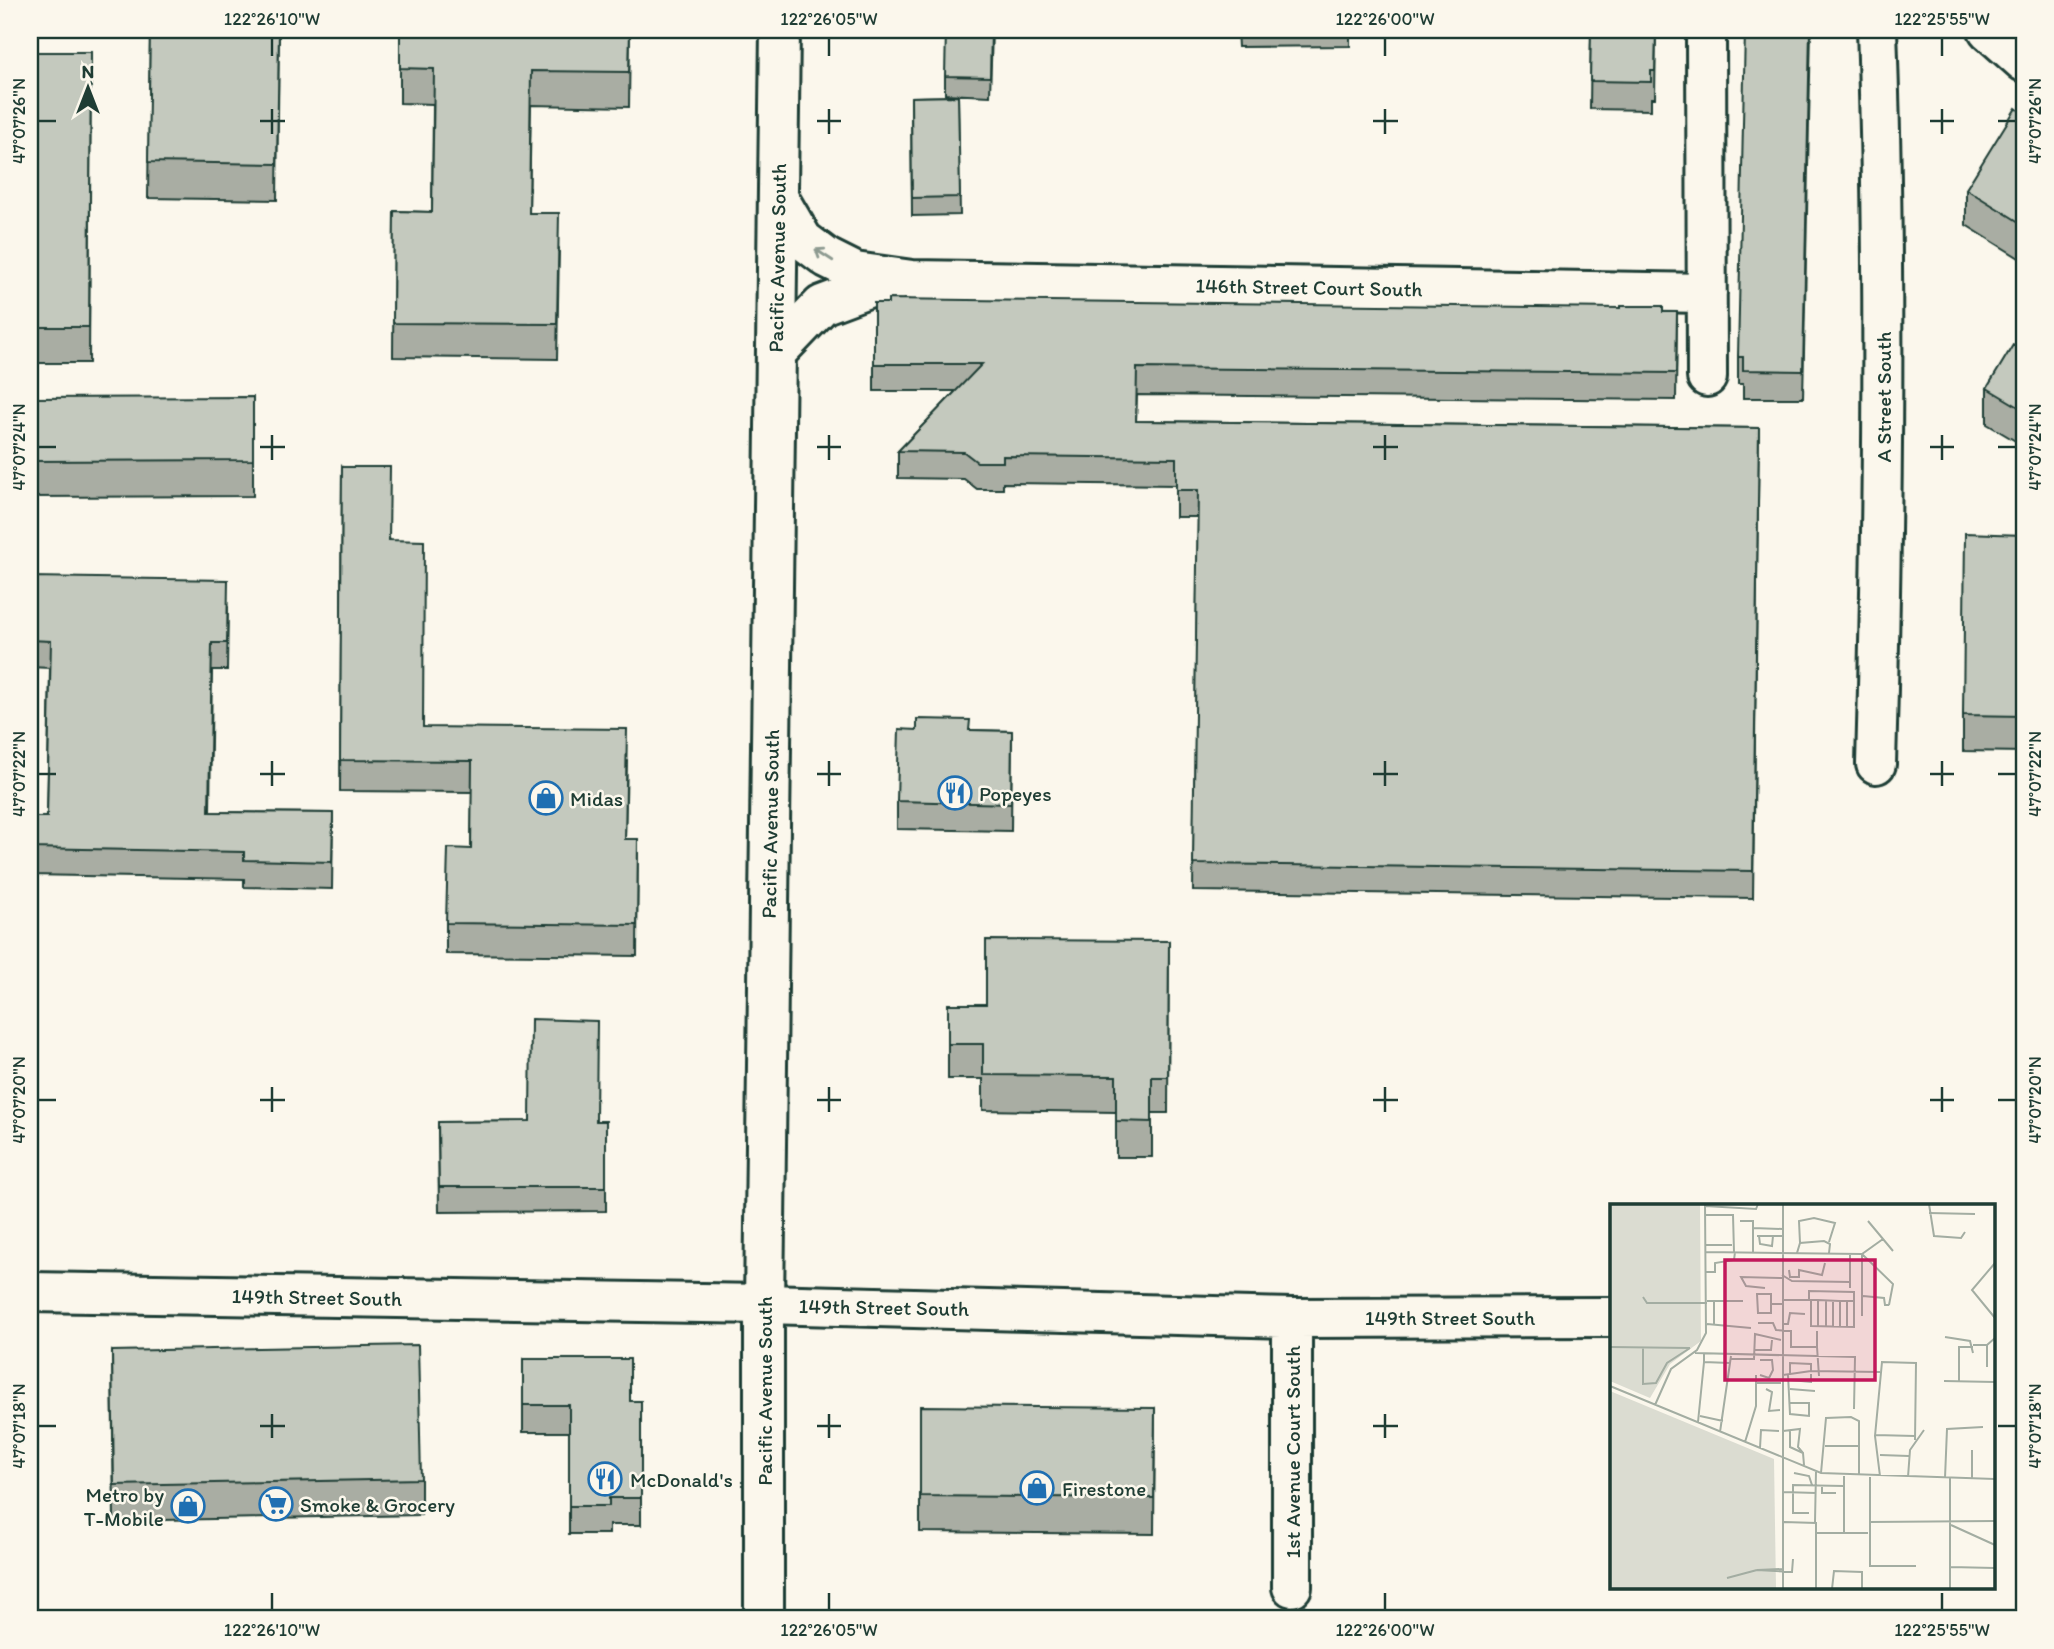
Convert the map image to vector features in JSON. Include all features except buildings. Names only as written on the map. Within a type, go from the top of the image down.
[{"type":"street","name":"Pacific Avenue South","points":[[764,1619],[764,1304],[779,30]]},
{"type":"street","points":[[1706,30],[1707,377]]},
{"type":"street","name":"A Street South","points":[[1876,764],[1883,491],[1883,177],[1877,30]]},
{"type":"street","points":[[1988,30],[2024,62]]},
{"type":"street","name":"146th Street Court South","points":[[778,197],[803,240],[827,258],[855,272],[912,280],[1707,293]]},
{"type":"street","name":"146th Street Court South","points":[[776,353],[822,305],[877,285],[912,280]]},
{"type":"street","name":"149th Street South","points":[[30,1292],[764,1304],[1292,1318],[1610,1317]]},
{"type":"street","name":"1st Avenue Court South","points":[[1292,1318],[1292,1587]]},
{"type":"place","name":"Popeyes","points":[[955,793]]},
{"type":"place","name":"Midas","points":[[546,798]]},
{"type":"place","name":"McDonald's","points":[[605,1479]]},
{"type":"place","name":"Firestone","points":[[1037,1488]]},
{"type":"place","name":"Smoke & Grocery","points":[[276,1504]]},
{"type":"place","name":"Metro by T-Mobile","points":[[188,1506]]}]
